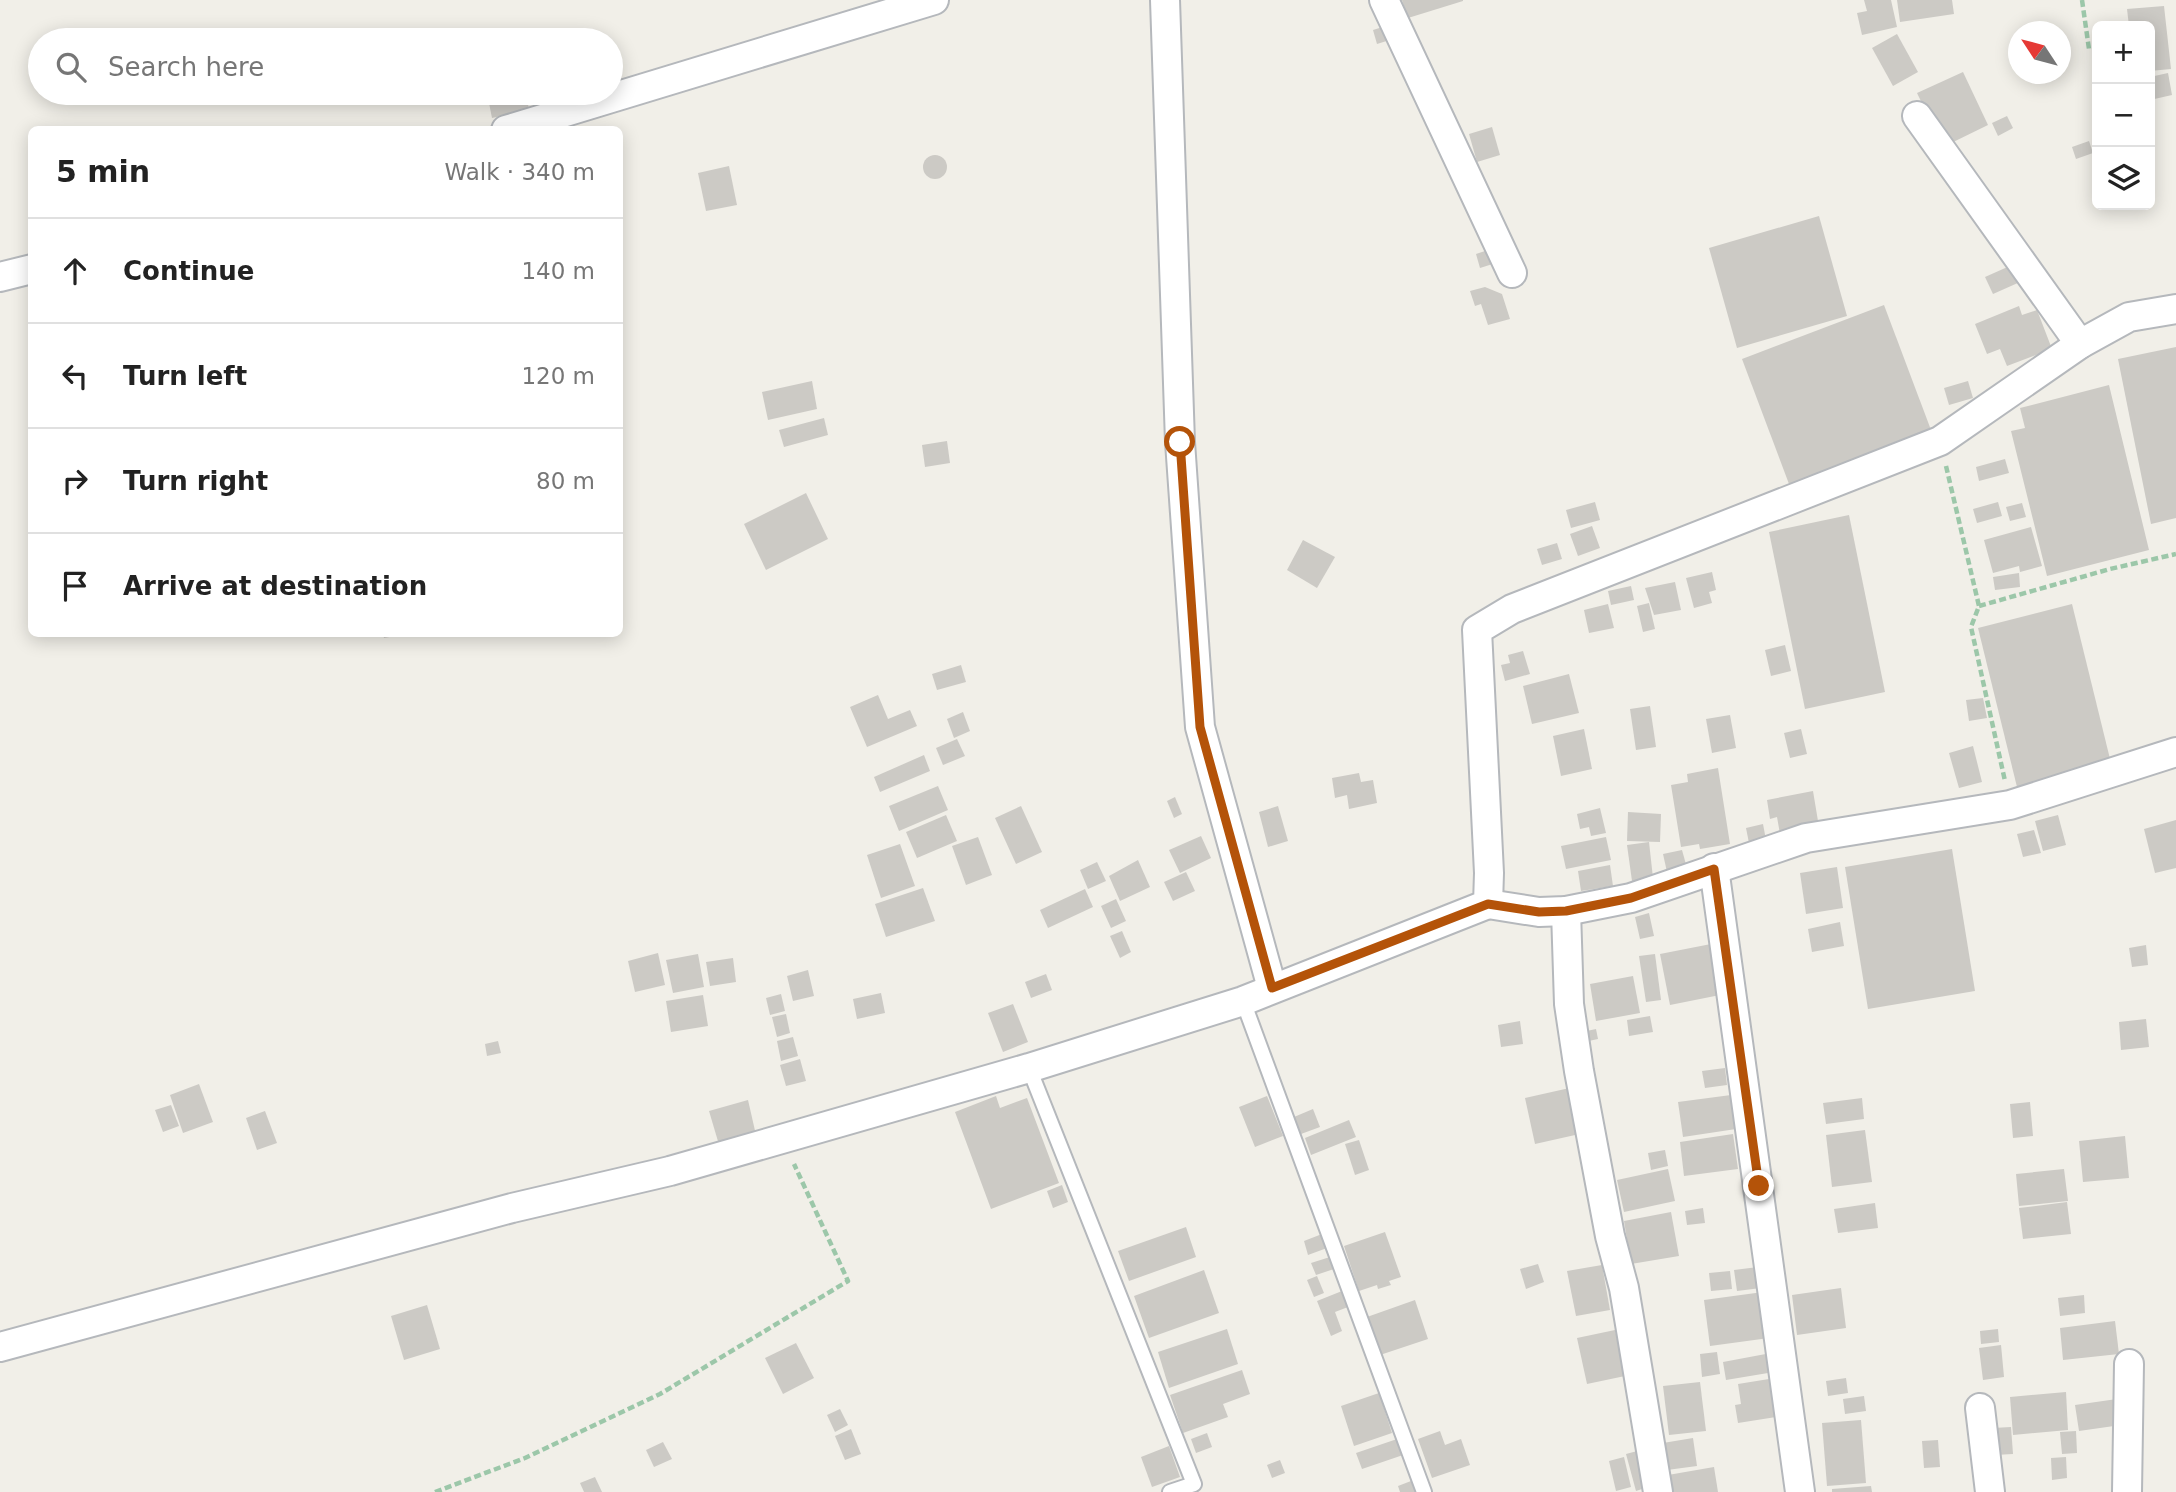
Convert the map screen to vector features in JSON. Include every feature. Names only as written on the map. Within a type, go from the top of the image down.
[{"type":"street","points":[[623,94],[934,0]]},
{"type":"street","points":[[1165,0],[1180,442],[1200,727],[1272,988]]},
{"type":"street","points":[[1384,0],[1512,273]]},
{"type":"street","points":[[519,126],[588,105]]},
{"type":"street","points":[[1917,116],[2080,344]]},
{"type":"street","points":[[0,277],[28,270]]},
{"type":"street","points":[[1488,904],[1477,630],[1512,608],[1940,441],[2080,344],[2129,317],[2176,309]]},
{"type":"street","points":[[0,1347],[512,1208],[670,1171],[1029,1068],[1243,1001],[1488,904],[1539,912],[1566,911],[1631,898],[1806,838],[2010,805],[2176,752]]},
{"type":"street","points":[[1714,869],[1800,1492]]},
{"type":"street","points":[[1566,911],[1569,1004],[1579,1071],[1610,1236],[1624,1288],[1658,1492]]},
{"type":"street","points":[[2127,1492],[2129,1364]]},
{"type":"street","points":[[1980,1408],[1990,1492]]},
{"type":"lane","points":[[1243,1001],[1424,1492]]},
{"type":"lane","points":[[1029,1068],[1194,1484],[1170,1492]]},
{"type":"path","points":[[2082,0],[2089,49]]},
{"type":"path","points":[[1940,441],[1979,606],[1971,627],[2010,805]]},
{"type":"path","points":[[1979,606],[2110,569],[2176,554]]},
{"type":"path","points":[[435,1492],[525,1458],[660,1394],[848,1281],[793,1161],[792,1136]]},
{"type":"building","points":[[1402,0],[1463,0],[1463,1],[1408,18]]},
{"type":"building","points":[[1864,0],[1891,0],[1897,27],[1862,35],[1857,13],[1867,11]]},
{"type":"building","points":[[1897,0],[1952,0],[1954,14],[1900,22]]},
{"type":"building","points":[[2164,6],[2171,69],[2155,71],[2155,21],[2128,21],[2127,9]]},
{"type":"building","points":[[1389,25],[1393,39],[1377,44],[1373,30]]},
{"type":"building","points":[[1897,34],[1918,72],[1893,86],[1872,48]]},
{"type":"building","points":[[1963,72],[1988,125],[1943,147],[1917,93]]},
{"type":"building","points":[[2168,73],[2172,95],[2155,99],[2155,76]]},
{"type":"building","points":[[489,105],[528,105],[529,110],[492,118]]},
{"type":"building","points":[[2007,116],[2013,128],[1998,136],[1992,123]]},
{"type":"building","points":[[1492,127],[1500,155],[1477,162],[1469,134]]},
{"type":"building","points":[[2089,141],[2092,153],[2076,159],[2072,147]]},
{"type":"building","points":[[935,155],[946,162],[947,167],[940,178],[935,179],[924,172],[923,167],[930,156]]},
{"type":"building","points":[[729,166],[737,205],[706,211],[698,173]]},
{"type":"building","points":[[1819,216],[1847,316],[1737,348],[1709,248]]},
{"type":"building","points":[[1494,248],[1499,262],[1480,268],[1476,254]]},
{"type":"building","points":[[2012,265],[2020,282],[1993,294],[1985,277]]},
{"type":"building","points":[[1485,287],[1502,294],[1510,319],[1488,325],[1481,304],[1475,306],[1470,291]]},
{"type":"building","points":[[1884,305],[1931,430],[1789,484],[1742,359]]},
{"type":"building","points":[[2019,306],[2022,315],[2037,310],[2052,349],[2007,366],[2000,349],[1987,354],[1975,324]]},
{"type":"building","points":[[2176,347],[2176,518],[2151,524],[2118,359]]},
{"type":"building","points":[[812,381],[817,409],[768,420],[762,392]]},
{"type":"building","points":[[1968,381],[1973,398],[1949,405],[1944,388]]},
{"type":"building","points":[[2109,385],[2149,550],[2047,576],[2011,431],[2025,428],[2020,408]]},
{"type":"building","points":[[824,418],[828,435],[784,447],[779,430]]},
{"type":"building","points":[[947,441],[950,463],[925,467],[922,445]]},
{"type":"building","points":[[2005,459],[2009,473],[1979,481],[1976,467]]},
{"type":"building","points":[[806,493],[828,539],[766,570],[744,524]]},
{"type":"building","points":[[1595,502],[1600,520],[1571,528],[1566,510]]},
{"type":"building","points":[[1998,502],[2002,516],[1977,523],[1973,509]]},
{"type":"building","points":[[2022,503],[2026,517],[2010,521],[2006,507]]},
{"type":"building","points":[[1849,515],[1885,692],[1805,709],[1769,532]]},
{"type":"building","points":[[1592,526],[1600,548],[1578,556],[1570,534]]},
{"type":"building","points":[[2031,527],[2042,566],[2020,572],[2019,566],[1993,573],[1984,540]]},
{"type":"building","points":[[1303,540],[1335,557],[1317,588],[1287,570]]},
{"type":"building","points":[[1557,543],[1562,559],[1542,565],[1537,549]]},
{"type":"building","points":[[1712,572],[1716,590],[1709,592],[1712,603],[1694,608],[1686,578]]},
{"type":"building","points":[[2019,573],[2020,587],[1995,590],[1993,577]]},
{"type":"building","points":[[1675,582],[1681,610],[1654,615],[1645,588]]},
{"type":"building","points":[[1631,586],[1634,600],[1611,605],[1608,591]]},
{"type":"building","points":[[1649,603],[1655,629],[1643,632],[1637,606]]},
{"type":"building","points":[[1608,604],[1614,628],[1589,633],[1584,610]]},
{"type":"building","points":[[2072,604],[2111,763],[2017,787],[1978,628]]},
{"type":"building","points":[[1785,645],[1791,671],[1771,676],[1765,650]]},
{"type":"building","points":[[1523,651],[1530,674],[1505,681],[1501,665],[1510,663],[1508,655]]},
{"type":"building","points":[[961,665],[966,682],[937,690],[932,674]]},
{"type":"building","points":[[1569,674],[1579,713],[1532,724],[1523,686]]},
{"type":"building","points":[[878,695],[888,719],[910,710],[917,726],[867,747],[850,707]]},
{"type":"building","points":[[1983,698],[1987,718],[1969,721],[1966,700]]},
{"type":"building","points":[[1650,706],[1656,747],[1636,750],[1630,709]]},
{"type":"building","points":[[963,712],[970,731],[954,738],[947,719]]},
{"type":"building","points":[[1730,715],[1736,748],[1712,753],[1706,719]]},
{"type":"building","points":[[1584,729],[1592,769],[1561,776],[1553,736]]},
{"type":"building","points":[[1801,729],[1807,754],[1790,758],[1784,733]]},
{"type":"building","points":[[957,739],[965,756],[943,765],[936,748]]},
{"type":"building","points":[[1973,746],[1982,782],[1959,788],[1949,753]]},
{"type":"building","points":[[924,755],[930,771],[880,792],[874,777]]},
{"type":"building","points":[[1718,768],[1730,844],[1700,849],[1699,844],[1681,847],[1671,785],[1688,782],[1687,774]]},
{"type":"building","points":[[1359,773],[1361,782],[1373,780],[1377,803],[1349,809],[1347,795],[1335,798],[1332,778]]},
{"type":"building","points":[[938,786],[948,810],[899,831],[889,806]]},
{"type":"building","points":[[1813,791],[1819,827],[1780,834],[1777,817],[1770,819],[1767,800]]},
{"type":"building","points":[[1175,797],[1182,814],[1174,818],[1167,801]]},
{"type":"building","points":[[1021,806],[1042,852],[1016,864],[995,818]]},
{"type":"building","points":[[1278,806],[1288,841],[1268,847],[1259,812]]},
{"type":"building","points":[[1600,808],[1606,833],[1591,836],[1589,827],[1580,829],[1577,814]]},
{"type":"building","points":[[1628,812],[1661,814],[1660,842],[1627,841]]},
{"type":"building","points":[[946,815],[957,841],[917,858],[906,832]]},
{"type":"building","points":[[2058,815],[2066,845],[2043,851],[2035,821]]},
{"type":"building","points":[[2176,820],[2176,868],[2155,873],[2144,829]]},
{"type":"building","points":[[1763,824],[1766,840],[1749,843],[1746,828]]},
{"type":"building","points":[[2034,830],[2041,853],[2023,857],[2017,834]]},
{"type":"building","points":[[1201,836],[1211,858],[1180,873],[1169,850]]},
{"type":"building","points":[[978,837],[992,875],[966,885],[952,846]]},
{"type":"building","points":[[1606,837],[1611,860],[1566,869],[1561,846]]},
{"type":"building","points":[[1649,842],[1653,878],[1632,881],[1627,845]]},
{"type":"building","points":[[900,844],[915,886],[881,898],[867,855]]},
{"type":"building","points":[[1952,849],[1975,991],[1868,1009],[1845,867]]},
{"type":"building","points":[[1682,850],[1687,868],[1667,872],[1663,854]]},
{"type":"building","points":[[1138,860],[1150,887],[1120,901],[1109,876]]},
{"type":"building","points":[[1097,862],[1106,881],[1088,889],[1080,870]]},
{"type":"building","points":[[1610,865],[1613,886],[1581,891],[1578,871]]},
{"type":"building","points":[[1837,867],[1843,908],[1806,914],[1800,873]]},
{"type":"building","points":[[1186,872],[1195,891],[1173,901],[1164,882]]},
{"type":"building","points":[[923,888],[935,921],[886,937],[875,904]]},
{"type":"building","points":[[1085,889],[1093,907],[1048,928],[1040,910]]},
{"type":"building","points":[[1116,899],[1126,921],[1111,928],[1101,906]]},
{"type":"building","points":[[1649,913],[1654,936],[1640,939],[1635,917]]},
{"type":"building","points":[[1840,922],[1844,946],[1812,952],[1808,929]]},
{"type":"building","points":[[1122,931],[1131,952],[1120,958],[1110,936]]},
{"type":"building","points":[[1711,944],[1720,995],[1670,1005],[1660,954]]},
{"type":"building","points":[[2146,945],[2148,965],[2132,967],[2129,948]]},
{"type":"building","points":[[658,953],[665,985],[635,992],[628,961]]},
{"type":"building","points":[[698,954],[704,987],[673,993],[666,960]]},
{"type":"building","points":[[1655,954],[1661,1000],[1646,1002],[1639,956]]},
{"type":"building","points":[[733,958],[736,982],[710,986],[706,962]]},
{"type":"building","points":[[808,970],[814,996],[793,1001],[787,976]]},
{"type":"building","points":[[1046,974],[1052,990],[1031,998],[1025,982]]},
{"type":"building","points":[[1633,976],[1640,1013],[1596,1021],[1590,984]]},
{"type":"building","points":[[881,993],[885,1013],[857,1019],[853,999]]},
{"type":"building","points":[[781,994],[785,1011],[770,1015],[766,998]]},
{"type":"building","points":[[703,995],[708,1026],[671,1032],[666,1001]]},
{"type":"building","points":[[1013,1004],[1028,1042],[1003,1052],[988,1013]]},
{"type":"building","points":[[786,1014],[790,1033],[777,1037],[772,1017]]},
{"type":"building","points":[[1650,1016],[1653,1032],[1629,1036],[1627,1020]]},
{"type":"building","points":[[2146,1019],[2149,1047],[2121,1050],[2119,1022]]},
{"type":"building","points":[[1520,1021],[1523,1044],[1501,1047],[1498,1025]]},
{"type":"building","points":[[1596,1029],[1598,1039],[1584,1042],[1582,1032]]},
{"type":"building","points":[[793,1037],[798,1056],[781,1061],[777,1041]]},
{"type":"building","points":[[498,1041],[501,1053],[487,1056],[485,1044]]},
{"type":"building","points":[[800,1059],[806,1081],[786,1086],[780,1065]]},
{"type":"building","points":[[1725,1068],[1727,1085],[1705,1088],[1702,1071]]},
{"type":"building","points":[[199,1084],[213,1122],[183,1133],[170,1095]]},
{"type":"building","points":[[1574,1087],[1584,1133],[1535,1144],[1525,1098]]},
{"type":"building","points":[[1731,1095],[1736,1129],[1683,1137],[1678,1102]]},
{"type":"building","points":[[996,1096],[1000,1108],[1027,1098],[1059,1183],[991,1209],[955,1112]]},
{"type":"building","points":[[1267,1096],[1283,1136],[1255,1147],[1239,1107]]},
{"type":"building","points":[[1862,1098],[1864,1119],[1826,1124],[1823,1103]]},
{"type":"building","points":[[748,1100],[756,1135],[720,1148],[709,1111]]},
{"type":"building","points":[[2030,1102],[2033,1136],[2013,1138],[2010,1104]]},
{"type":"building","points":[[171,1105],[179,1126],[163,1132],[155,1110]]},
{"type":"building","points":[[1313,1109],[1320,1127],[1301,1134],[1294,1117]]},
{"type":"building","points":[[265,1111],[277,1143],[257,1150],[246,1118]]},
{"type":"building","points":[[1349,1120],[1356,1137],[1311,1155],[1305,1138]]},
{"type":"building","points":[[1865,1130],[1872,1182],[1832,1187],[1826,1135]]},
{"type":"building","points":[[1733,1134],[1738,1169],[1684,1176],[1680,1142]]},
{"type":"building","points":[[2125,1136],[2129,1178],[2083,1182],[2079,1141]]},
{"type":"building","points":[[1359,1140],[1369,1170],[1355,1175],[1345,1144]]},
{"type":"building","points":[[1665,1150],[1668,1166],[1651,1170],[1648,1153]]},
{"type":"building","points":[[1668,1169],[1675,1201],[1624,1212],[1617,1180]]},
{"type":"building","points":[[2064,1169],[2068,1201],[2019,1206],[2016,1174]]},
{"type":"building","points":[[1062,1185],[1068,1202],[1053,1208],[1047,1191]]},
{"type":"building","points":[[2067,1202],[2071,1234],[2023,1239],[2019,1208]]},
{"type":"building","points":[[1875,1203],[1878,1228],[1838,1233],[1834,1209]]},
{"type":"building","points":[[1703,1208],[1705,1223],[1687,1225],[1685,1211]]},
{"type":"building","points":[[1671,1212],[1679,1256],[1631,1264],[1624,1221]]},
{"type":"building","points":[[1186,1227],[1196,1257],[1129,1281],[1118,1251]]},
{"type":"building","points":[[1385,1232],[1401,1277],[1389,1281],[1391,1285],[1378,1289],[1377,1285],[1359,1291],[1344,1246]]},
{"type":"building","points":[[1322,1234],[1327,1248],[1308,1255],[1304,1241]]},
{"type":"building","points":[[1330,1257],[1334,1269],[1316,1275],[1311,1263]]},
{"type":"building","points":[[1538,1264],[1544,1282],[1526,1289],[1520,1269]]},
{"type":"building","points":[[1602,1265],[1610,1310],[1576,1316],[1567,1271]]},
{"type":"building","points":[[1758,1267],[1761,1288],[1737,1291],[1734,1270]]},
{"type":"building","points":[[1204,1270],[1219,1313],[1149,1338],[1134,1296]]},
{"type":"building","points":[[1730,1271],[1732,1289],[1711,1291],[1709,1273]]},
{"type":"building","points":[[1317,1276],[1324,1293],[1314,1297],[1307,1280]]},
{"type":"building","points":[[1841,1288],[1846,1328],[1797,1335],[1792,1295]]},
{"type":"building","points":[[1342,1291],[1348,1307],[1335,1312],[1342,1331],[1331,1336],[1317,1301]]},
{"type":"building","points":[[1763,1292],[1769,1338],[1710,1346],[1704,1300]]},
{"type":"building","points":[[2084,1295],[2085,1313],[2060,1316],[2058,1298]]},
{"type":"building","points":[[1415,1300],[1428,1339],[1380,1355],[1367,1317]]},
{"type":"building","points":[[427,1305],[440,1349],[404,1360],[391,1316]]},
{"type":"building","points":[[2115,1321],[2119,1354],[2063,1360],[2060,1328]]},
{"type":"building","points":[[1227,1329],[1238,1364],[1169,1388],[1158,1352]]},
{"type":"building","points":[[1998,1329],[1999,1342],[1981,1344],[1980,1331]]},
{"type":"building","points":[[1615,1330],[1625,1376],[1587,1384],[1577,1338]]},
{"type":"building","points":[[796,1343],[814,1378],[783,1394],[765,1358]]},
{"type":"building","points":[[2001,1345],[2004,1377],[1983,1380],[1979,1348]]},
{"type":"building","points":[[1717,1352],[1720,1374],[1702,1377],[1700,1354]]},
{"type":"building","points":[[1771,1353],[1774,1372],[1726,1380],[1723,1362]]},
{"type":"building","points":[[1242,1370],[1250,1394],[1223,1404],[1228,1417],[1183,1433],[1170,1395]]},
{"type":"building","points":[[1846,1378],[1848,1393],[1828,1396],[1826,1381]]},
{"type":"building","points":[[1769,1379],[1776,1417],[1738,1423],[1735,1405],[1741,1404],[1738,1384]]},
{"type":"building","points":[[1700,1382],[1706,1431],[1669,1435],[1663,1386]]},
{"type":"building","points":[[2066,1392],[2068,1430],[2013,1435],[2010,1397]]},
{"type":"building","points":[[1379,1393],[1392,1433],[1354,1446],[1341,1406]]},
{"type":"building","points":[[1864,1396],[1866,1411],[1845,1414],[1843,1399]]},
{"type":"building","points":[[2117,1399],[2121,1425],[2079,1431],[2075,1405]]},
{"type":"building","points":[[840,1409],[848,1425],[835,1432],[827,1415]]},
{"type":"building","points":[[1861,1420],[1866,1483],[1827,1486],[1822,1423]]},
{"type":"building","points":[[2011,1427],[2013,1454],[1995,1455],[1993,1428]]},
{"type":"building","points":[[851,1429],[861,1454],[845,1460],[835,1436]]},
{"type":"building","points":[[1440,1431],[1445,1445],[1461,1439],[1470,1465],[1432,1478],[1418,1439]]},
{"type":"building","points":[[2076,1431],[2077,1453],[2062,1454],[2060,1432]]},
{"type":"building","points":[[1207,1433],[1212,1447],[1196,1453],[1191,1439]]},
{"type":"building","points":[[1400,1438],[1406,1454],[1362,1469],[1356,1453]]},
{"type":"building","points":[[1693,1438],[1697,1466],[1667,1470],[1663,1443]]},
{"type":"building","points":[[1938,1440],[1940,1467],[1924,1468],[1922,1441]]},
{"type":"building","points":[[663,1442],[672,1459],[654,1467],[646,1450]]},
{"type":"building","points":[[1169,1446],[1180,1477],[1152,1487],[1141,1457]]},
{"type":"building","points":[[1641,1450],[1651,1486],[1636,1491],[1626,1454]]},
{"type":"building","points":[[1624,1457],[1631,1487],[1616,1491],[1609,1461]]},
{"type":"building","points":[[2066,1457],[2067,1478],[2052,1480],[2051,1458]]},
{"type":"building","points":[[1280,1460],[1285,1473],[1272,1478],[1267,1465]]},
{"type":"building","points":[[1714,1467],[1718,1492],[1671,1492],[1668,1475]]},
{"type":"building","points":[[595,1477],[602,1492],[584,1492],[580,1483]]},
{"type":"building","points":[[1411,1481],[1415,1492],[1400,1492],[1398,1486]]},
{"type":"building","points":[[1871,1486],[1872,1492],[1832,1492],[1832,1489]]},
{"type":"route","points":[[1180,442],[1200,727],[1272,988],[1488,904],[1539,912],[1566,911],[1631,898],[1714,869],[1759,1186]]}]
